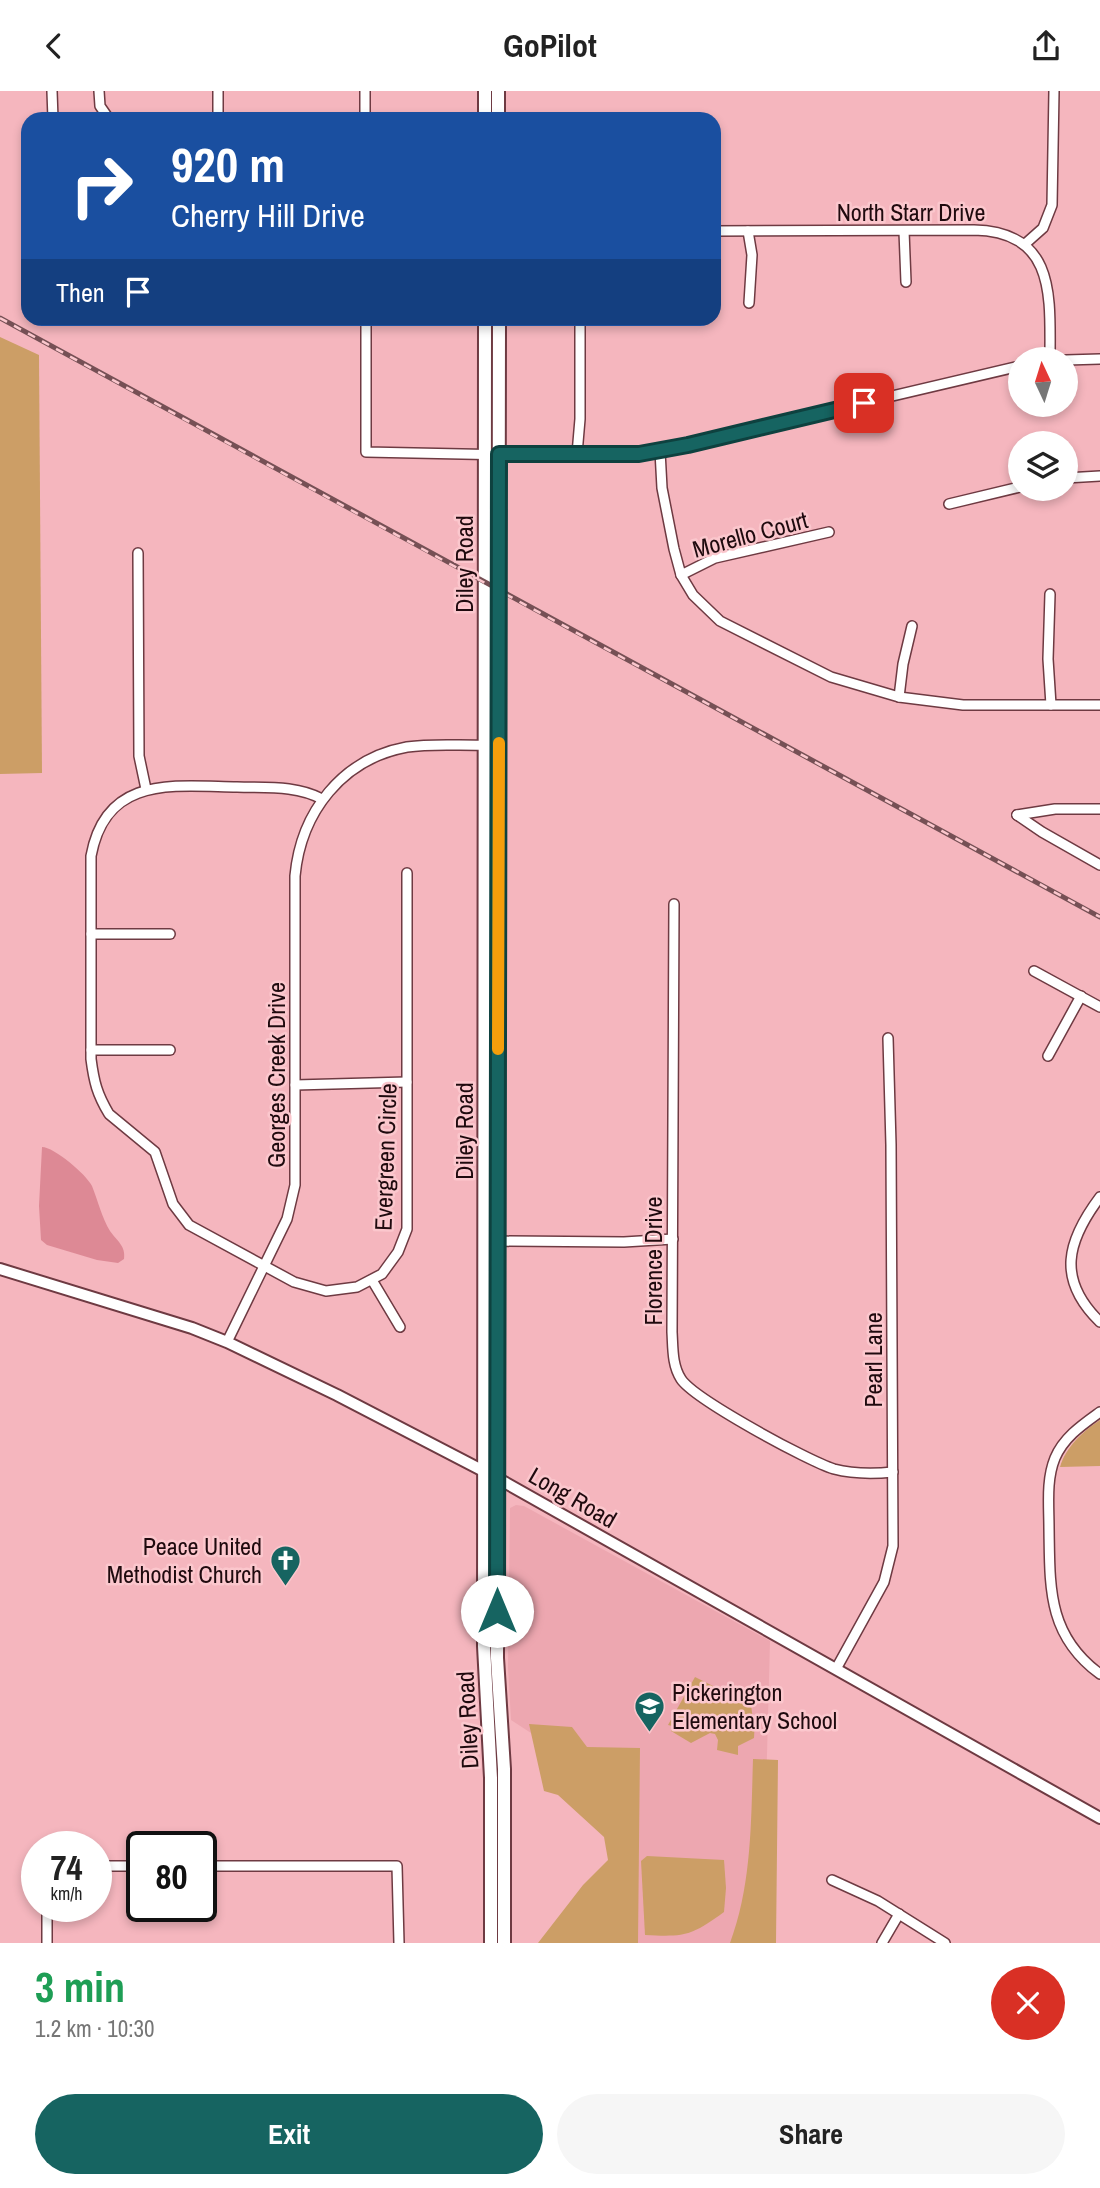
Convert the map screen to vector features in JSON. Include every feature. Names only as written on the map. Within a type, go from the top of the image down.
[{"type":"highway","points":[[485,91],[485,112]]},
{"type":"highway","points":[[498,91],[498,112]]},
{"type":"highway","name":"Diley Road","points":[[485,326],[492,454]]},
{"type":"highway","name":"Diley Road","points":[[499,326],[492,454],[491,1241],[497,1478],[497,1657],[504,1769],[504,1943]]},
{"type":"highway","name":"Diley Road","points":[[491,1241],[484,1471],[484,1646],[491,1770],[491,1943]]},
{"type":"main road","name":"Long Road","points":[[0,1269],[156,1315],[227,1342],[337,1395],[497,1478],[1100,1818]]},
{"type":"street","points":[[52,91],[52,112]]},
{"type":"street","points":[[99,91],[100,106],[104,112]]},
{"type":"street","points":[[218,91],[218,112]]},
{"type":"street","points":[[365,91],[365,112]]},
{"type":"street","points":[[1051,347],[1046,283],[1036,257],[1025,244],[1042,228],[1052,205],[1054,91]]},
{"type":"street","name":"North Starr Drive","points":[[721,231],[986,230],[1009,235],[1025,244]]},
{"type":"street","points":[[748,231],[752,255],[749,303]]},
{"type":"street","points":[[904,231],[906,282]]},
{"type":"street","points":[[366,326],[366,451],[639,454],[1008,369]]},
{"type":"street","points":[[577,454],[580,419],[580,326]]},
{"type":"street","points":[[1078,360],[1100,359]]},
{"type":"street","points":[[660,451],[662,488],[681,575],[693,596],[720,621],[831,677],[899,697],[963,705],[1100,705]]},
{"type":"street","points":[[1078,477],[1100,476]]},
{"type":"street","points":[[949,503],[1008,490]]},
{"type":"street","name":"Morello Court","points":[[681,575],[715,558],[829,533]]},
{"type":"street","points":[[138,553],[139,756],[146,789]]},
{"type":"street","points":[[1050,594],[1048,659],[1051,705]]},
{"type":"street","points":[[899,697],[912,626]]},
{"type":"street","points":[[400,1327],[372,1280],[357,1287],[326,1291],[294,1282],[189,1225],[173,1204],[155,1152],[109,1114],[95,1090],[90,1050],[91,856],[99,829],[112,809],[133,794],[146,789],[169,786],[282,788],[306,792],[322,799],[343,777],[379,755],[409,747],[492,745]]},
{"type":"street","name":"Georges Creek Drive","points":[[227,1342],[287,1219],[295,1185],[296,868],[305,828],[322,799]]},
{"type":"street","points":[[1100,809],[1055,809],[1017,815],[1100,865]]},
{"type":"street","name":"Evergreen Circle","points":[[372,1280],[382,1274],[398,1252],[407,1229],[407,873]]},
{"type":"street","name":"Florence Drive","points":[[674,904],[673,1239],[676,1369],[690,1389],[716,1407],[820,1464],[856,1473],[893,1472]]},
{"type":"street","points":[[91,934],[170,934]]},
{"type":"street","points":[[1034,971],[1100,1007]]},
{"type":"street","points":[[1048,1056],[1081,996]]},
{"type":"street","name":"Pearl Lane","points":[[836,1669],[876,1601],[888,1570],[893,1546],[888,1038]]},
{"type":"street","points":[[90,1050],[170,1050]]},
{"type":"street","points":[[295,1085],[407,1082]]},
{"type":"street","points":[[1100,1197],[1076,1234],[1071,1259],[1078,1295],[1100,1322]]},
{"type":"street","points":[[491,1241],[624,1242],[673,1239]]},
{"type":"street","points":[[1100,1412],[1076,1430],[1062,1446],[1052,1468],[1049,1492],[1052,1602],[1068,1641],[1100,1674]]},
{"type":"street","points":[[217,1866],[397,1866],[399,1943]]},
{"type":"street","points":[[832,1880],[855,1889],[945,1943]]},
{"type":"street","points":[[882,1943],[898,1914]]},
{"type":"street","points":[[47,1922],[47,1943]]},
{"type":"shaded area","points":[[0,337],[39,355],[42,773],[0,774]]},
{"type":"shaded area","points":[[42,1147],[62,1156],[89,1181],[107,1226],[122,1247],[124,1259],[118,1263],[97,1260],[47,1245],[41,1240],[39,1206]]},
{"type":"shaded area","points":[[1100,1420],[1100,1466],[1060,1467],[1066,1453],[1076,1441]]},
{"type":"shaded area","name":"Pickerington Elementary School","points":[[516,1505],[524,1506],[770,1641],[762,1943],[626,1943],[614,1802],[551,1746],[511,1720],[508,1667],[510,1508]]},
{"type":"shaded area","points":[[695,1677],[733,1696],[738,1690],[752,1698],[754,1738],[738,1746],[738,1755],[717,1750],[718,1740],[715,1734],[710,1733],[691,1743],[671,1731],[672,1726],[668,1725]]},
{"type":"shaded area","points":[[529,1724],[572,1727],[587,1747],[640,1748],[638,1943],[538,1943],[583,1885],[608,1860],[604,1837],[558,1795],[544,1791]]},
{"type":"shaded area","points":[[753,1759],[778,1760],[776,1943],[730,1943],[743,1898],[746,1875],[751,1829]]},
{"type":"shaded area","points":[[647,1856],[724,1860],[724,1912],[687,1933],[670,1936],[645,1935],[641,1861]]},
{"type":"railway","points":[[0,318],[1100,917]]},
{"type":"slow traffic","points":[[498,1049],[499,743]]},
{"type":"place","name":"Peace United Methodist Church","points":[[285,1587]]},
{"type":"place","name":"Pickerington Elementary School","points":[[649,1733]]},
{"type":"route","points":[[497,1611],[499,454],[639,454],[864,403]]}]
